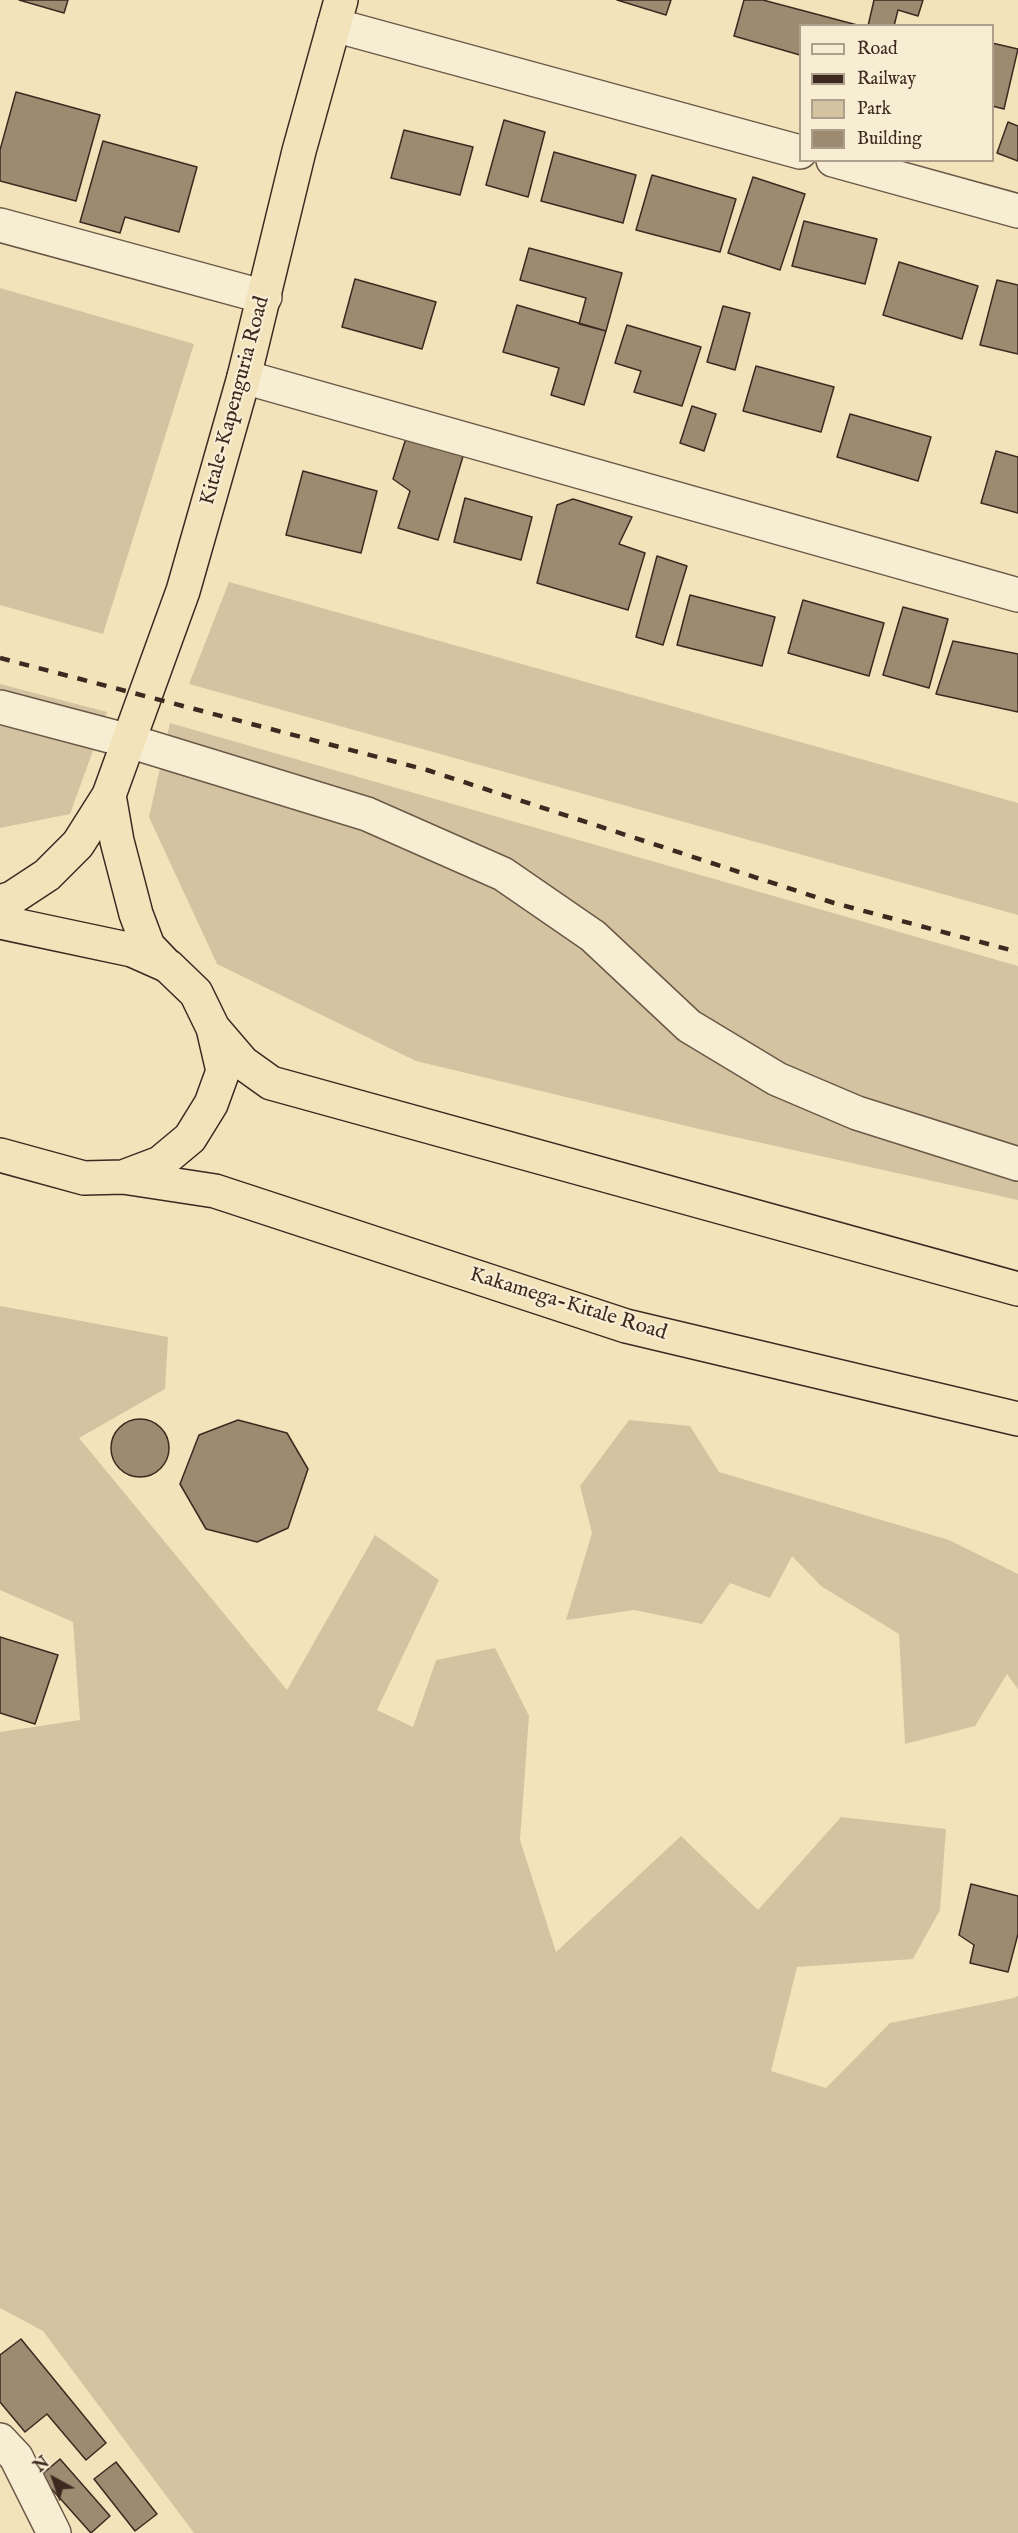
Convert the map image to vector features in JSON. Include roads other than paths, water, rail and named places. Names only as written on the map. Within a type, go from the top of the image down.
[{"type":"highway","name":"Kitale-Kapenguria Road","points":[[0,902],[12,898],[47,875],[78,844],[109,795],[183,591],[244,377],[298,152],[337,12]]},
{"type":"highway","name":"Kitale-Kapenguria Road","points":[[109,795],[117,842],[136,914],[148,946],[168,966]]},
{"type":"highway","name":"Kakamega-Kitale Road","points":[[0,922],[132,950],[168,966],[196,993],[213,1028],[223,1071],[211,1104],[190,1138],[160,1163],[123,1177]]},
{"type":"highway","name":"Kakamega-Kitale Road","points":[[213,1028],[243,1063],[271,1083],[1018,1289]]},
{"type":"highway","name":"Kakamega-Kitale Road","points":[[0,1155],[84,1178],[123,1177],[215,1191],[626,1326],[1018,1419]]},
{"type":"street","points":[[337,12],[799,151]]},
{"type":"street","points":[[840,162],[1018,211]]},
{"type":"street","points":[[0,225],[265,297]]},
{"type":"street","points":[[244,377],[1018,595]]},
{"type":"street","points":[[0,707],[129,741],[367,814],[503,874],[593,936],[689,1026],[777,1079],[857,1113],[1018,1164]]},
{"type":"street","points":[[0,2440],[15,2457],[55,2532]]},
{"type":"railway","points":[[0,658],[427,770],[834,903],[1018,952]]}]
